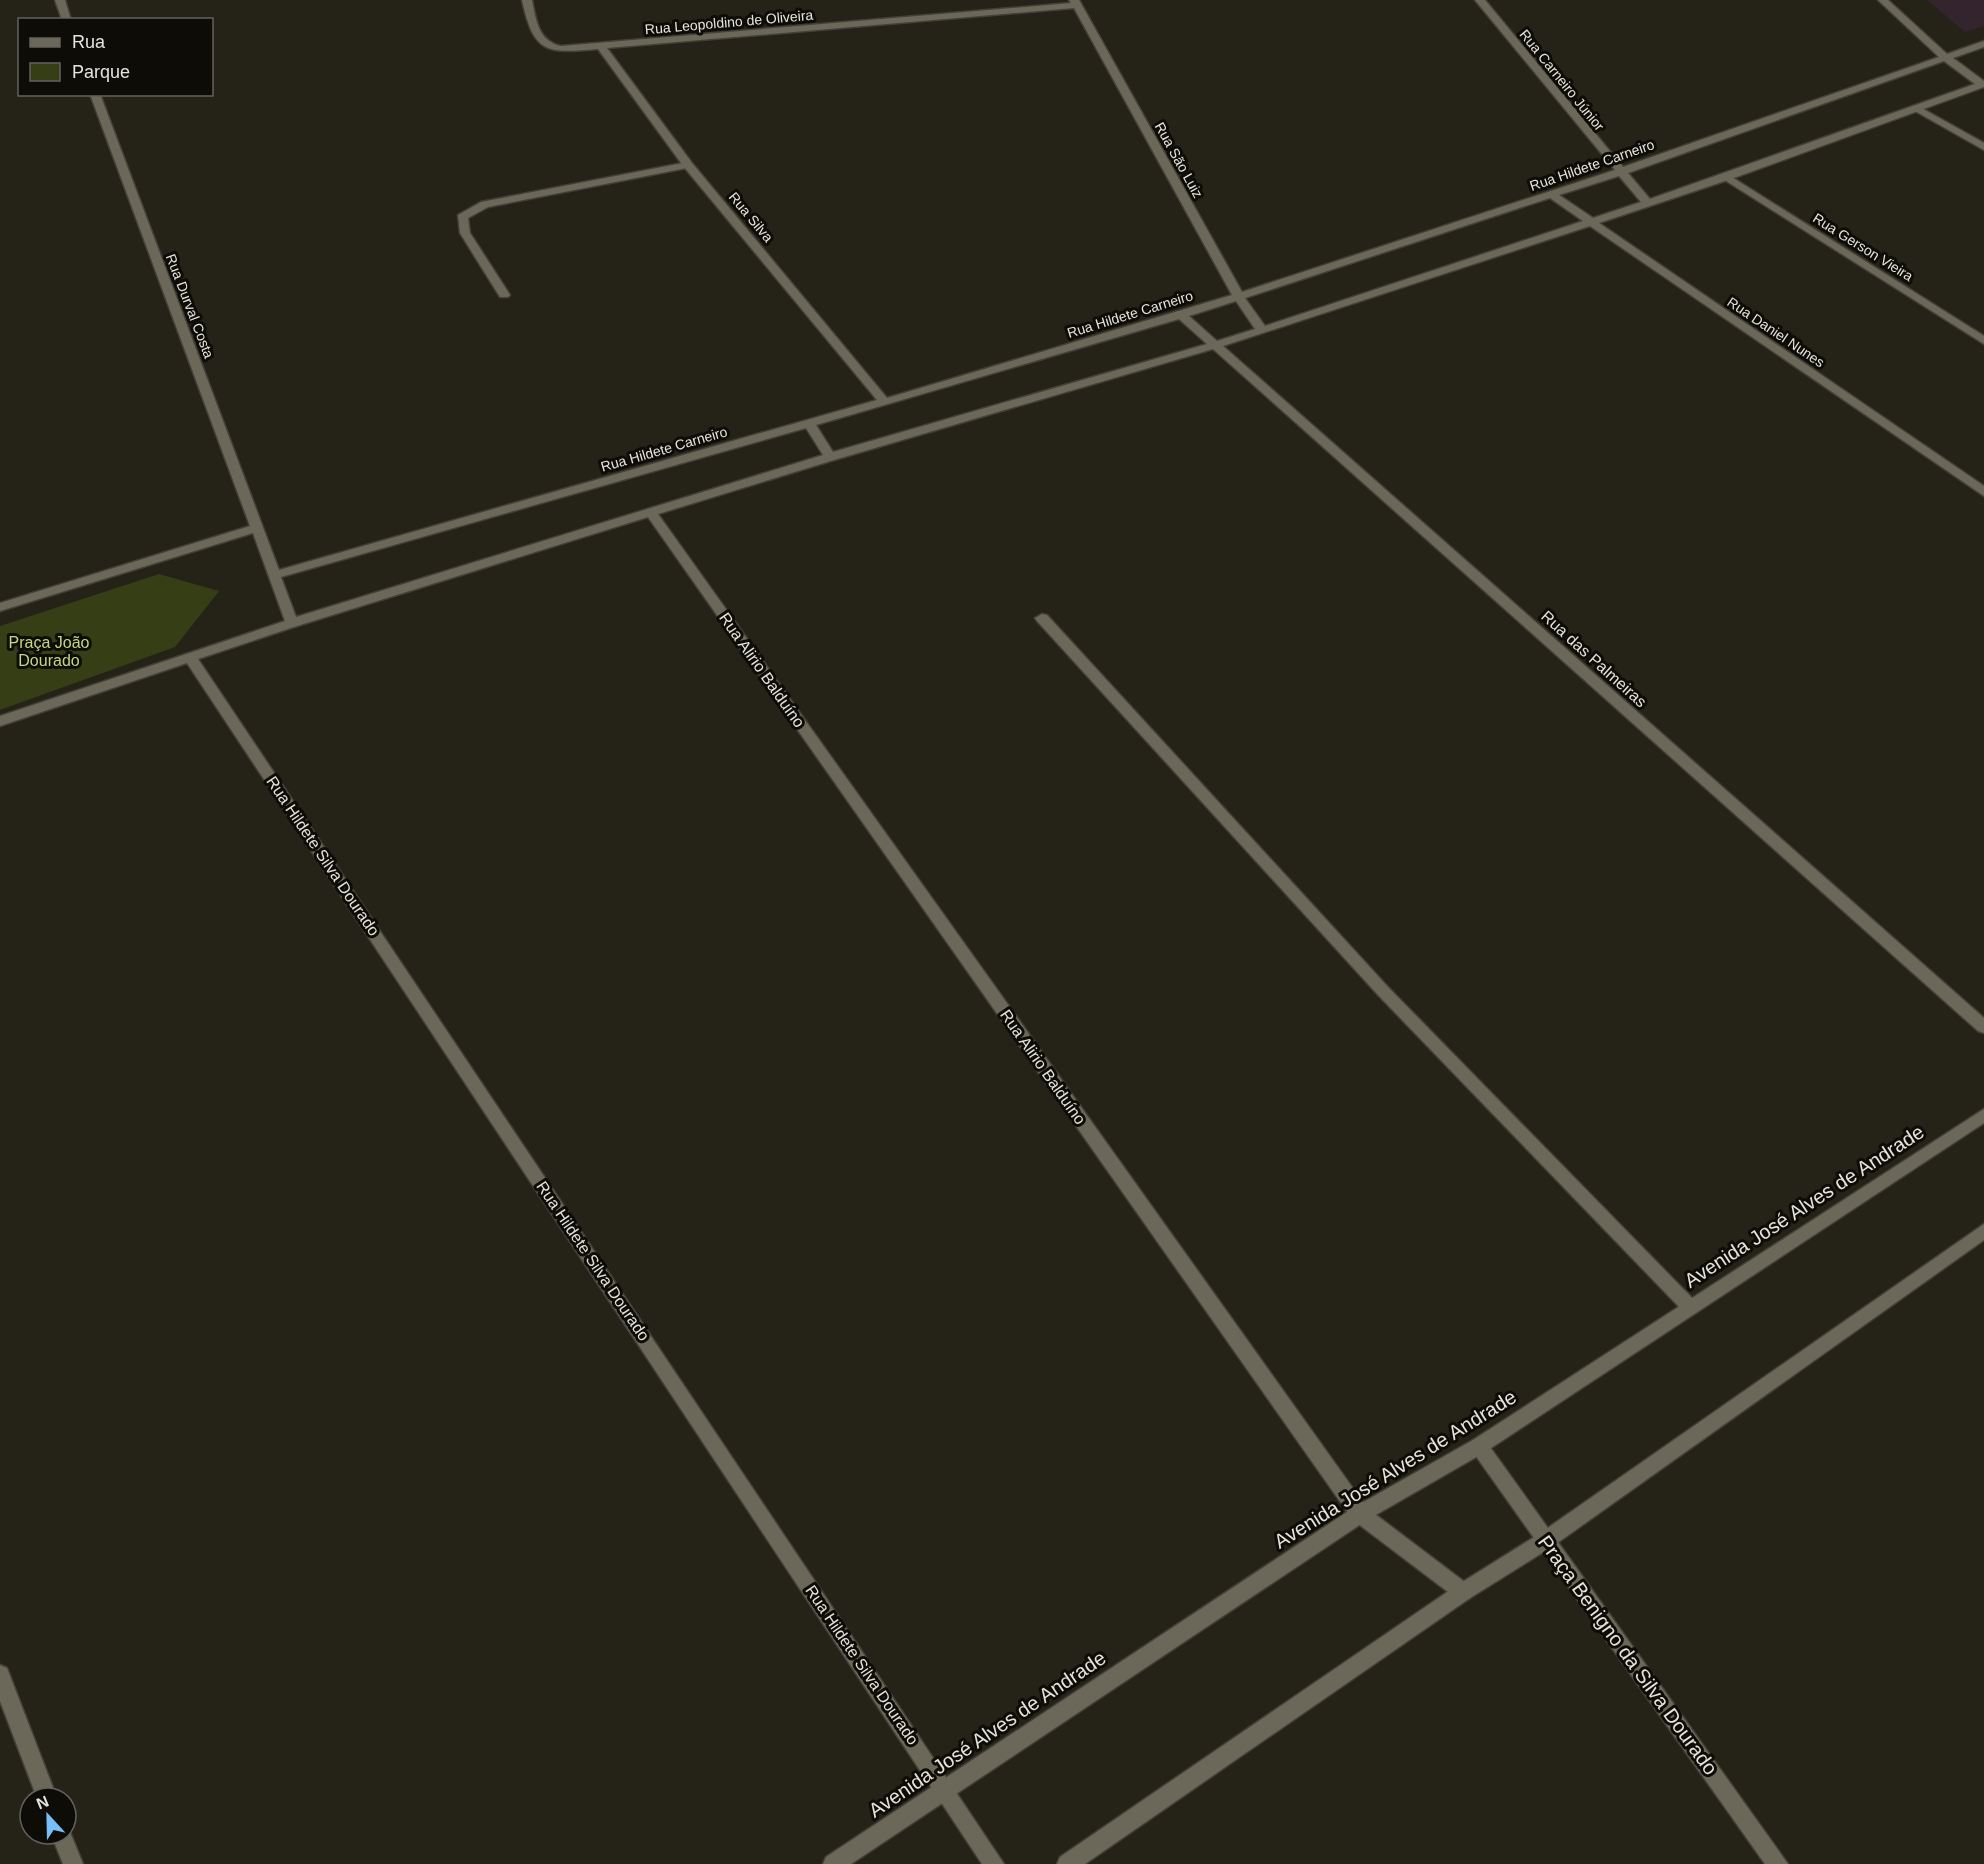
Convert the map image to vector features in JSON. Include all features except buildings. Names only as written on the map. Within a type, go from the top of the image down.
[{"type":"street","points":[[60,0],[66,18]]},
{"type":"street","name":"Rua Leopoldino de Oliveira","points":[[527,0],[533,30],[546,45],[561,49],[1076,3]]},
{"type":"street","name":"Rua Carneiro Júnior","points":[[1480,0],[1648,204]]},
{"type":"street","points":[[1883,0],[1945,57],[1983,85]]},
{"type":"street","name":"Rua São Luiz","points":[[1076,3],[1238,295],[1263,332]]},
{"type":"street","name":"Rua Hildete Carneiro","points":[[274,575],[1181,315],[1552,195],[1984,44]]},
{"type":"street","name":"Rua Silva","points":[[601,46],[688,165],[884,402]]},
{"type":"street","points":[[0,721],[292,623],[830,458],[1215,344],[1263,332],[1648,204],[1983,85]]},
{"type":"street","name":"Rua Durval Costa","points":[[96,96],[257,528]]},
{"type":"street","points":[[1918,109],[1984,147]]},
{"type":"street","points":[[504,295],[465,232],[462,217],[469,211],[503,200],[688,165]]},
{"type":"street","name":"Rua Gerson Vieira","points":[[1726,177],[1984,341]]},
{"type":"street","name":"Rua Daniel Nunes","points":[[1552,195],[1984,492]]},
{"type":"street","name":"Rua das Palmeiras","points":[[1181,315],[1984,1027]]},
{"type":"street","points":[[809,423],[830,458]]},
{"type":"street","name":"Rua Alirio Balduíno","points":[[651,513],[1360,1514],[1463,1592]]},
{"type":"street","points":[[0,607],[257,528],[292,623]]},
{"type":"street","points":[[1042,618],[1383,991],[1690,1307]]},
{"type":"street","name":"Rua Hildete Silva Dourado","points":[[191,658],[994,1864]]},
{"type":"street","name":"Avenida José Alves de Andrade","points":[[833,1864],[1360,1514],[1479,1446],[1984,1115]]},
{"type":"street","points":[[1068,1864],[1463,1592],[1546,1540],[1984,1231]]},
{"type":"street","name":"Praça Benigno da Silva Dourado","points":[[1479,1446],[1778,1864]]},
{"type":"street","points":[[0,1675],[42,1786]]},
{"type":"street","points":[[65,1846],[72,1864]]},
{"type":"shaded area","points":[[1927,0],[1984,0],[1984,26],[1965,32]]},
{"type":"green space","name":"Praça João Dourado","points":[[159,574],[219,591],[175,647],[0,710],[0,626]]}]
